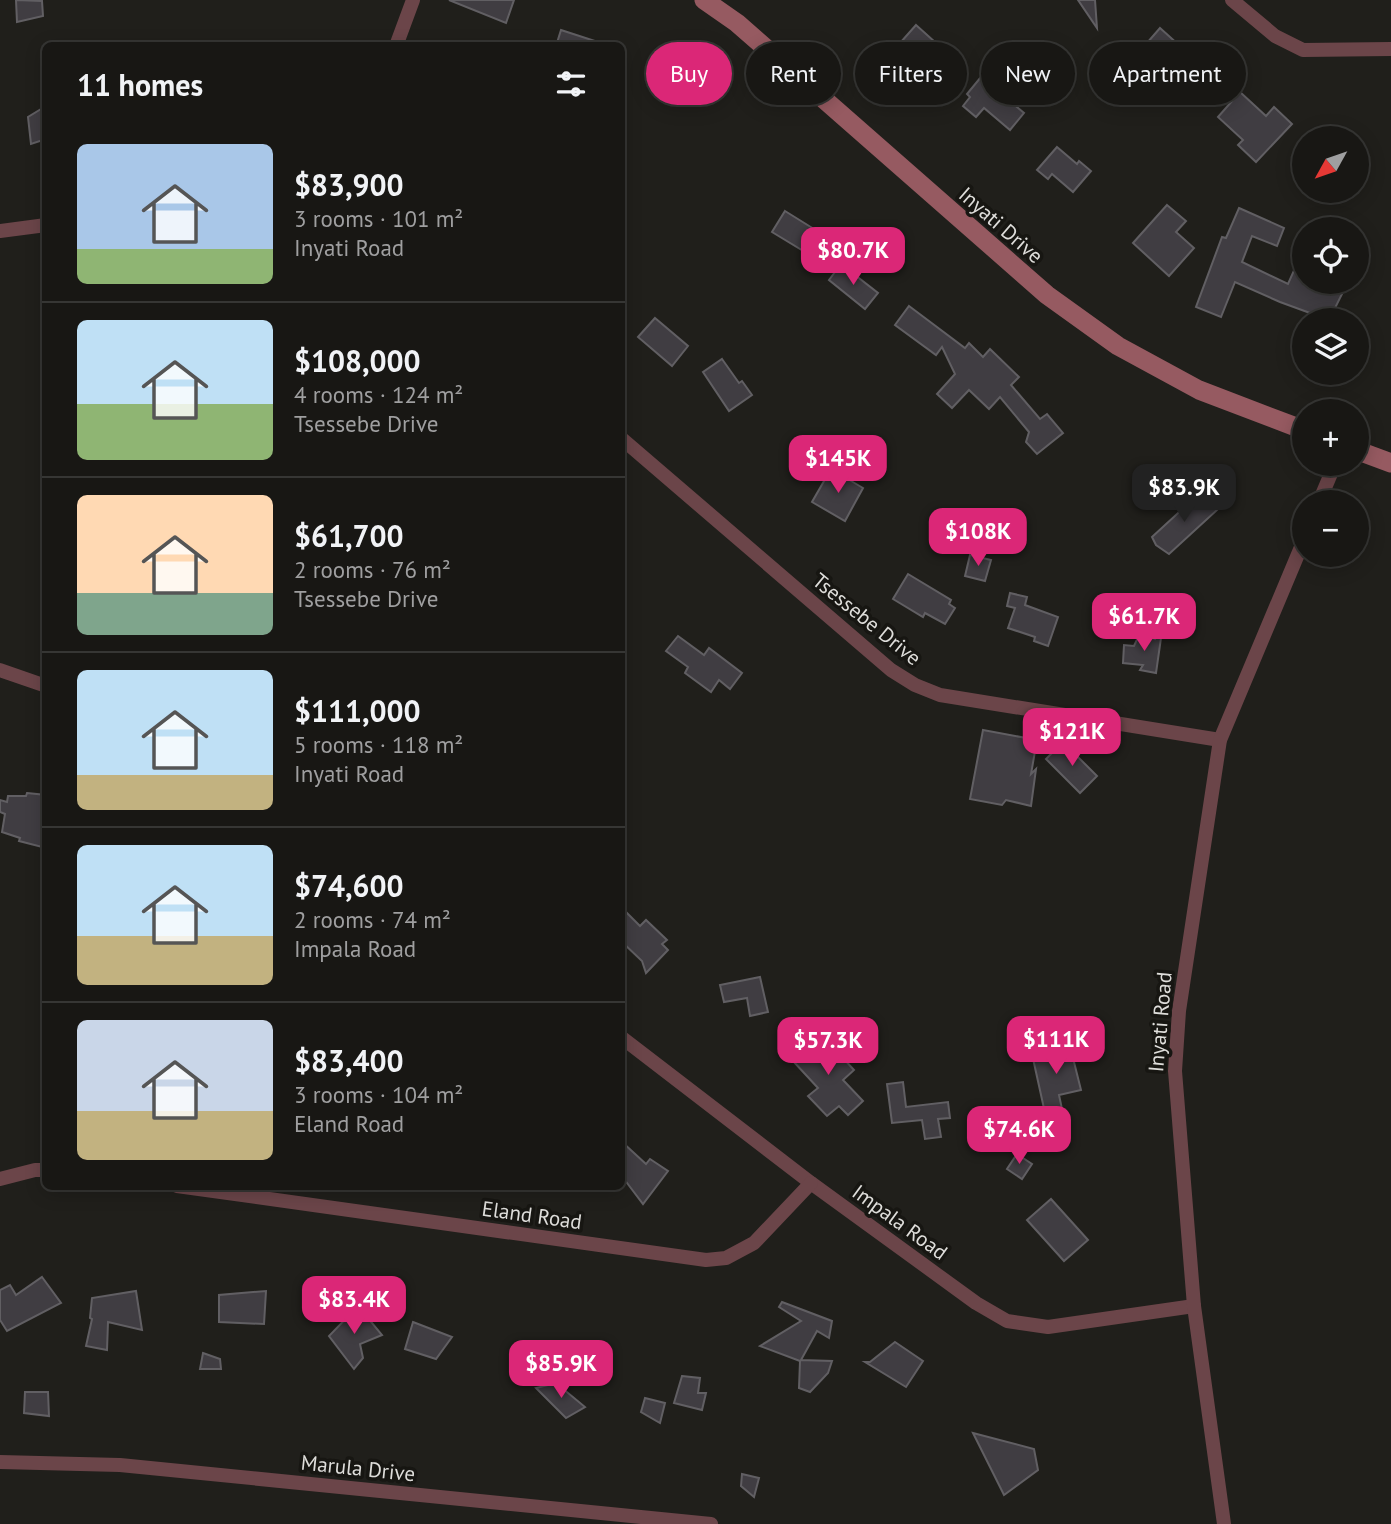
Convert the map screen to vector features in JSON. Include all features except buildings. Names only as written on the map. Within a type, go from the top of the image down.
[{"type":"street","points":[[397,42],[413,0]]},
{"type":"street","name":"Inyati Drive","points":[[704,0],[737,23],[1057,303],[1118,346],[1199,390],[1292,425]]},
{"type":"street","points":[[1231,0],[1275,36],[1303,50],[1391,49]]},
{"type":"street","points":[[0,231],[42,226]]},
{"type":"street","name":"Tsessebe Drive","points":[[625,441],[891,670],[915,685],[940,695],[1220,740]]},
{"type":"street","points":[[1369,455],[1391,463]]},
{"type":"street","name":"Inyati Road","points":[[1224,1524],[1194,1306],[1175,1071],[1179,1012],[1220,740],[1293,567]]},
{"type":"street","points":[[0,670],[42,686]]},
{"type":"street","name":"Impala Road","points":[[625,1040],[811,1183],[976,1303],[1007,1321],[1048,1327],[1194,1306]]},
{"type":"street","points":[[0,1179],[42,1170]]},
{"type":"street","name":"Eland Road","points":[[206,1190],[706,1260],[726,1258],[754,1243],[811,1183]]},
{"type":"street","name":"Marula Drive","points":[[0,1462],[120,1465],[711,1524]]}]
